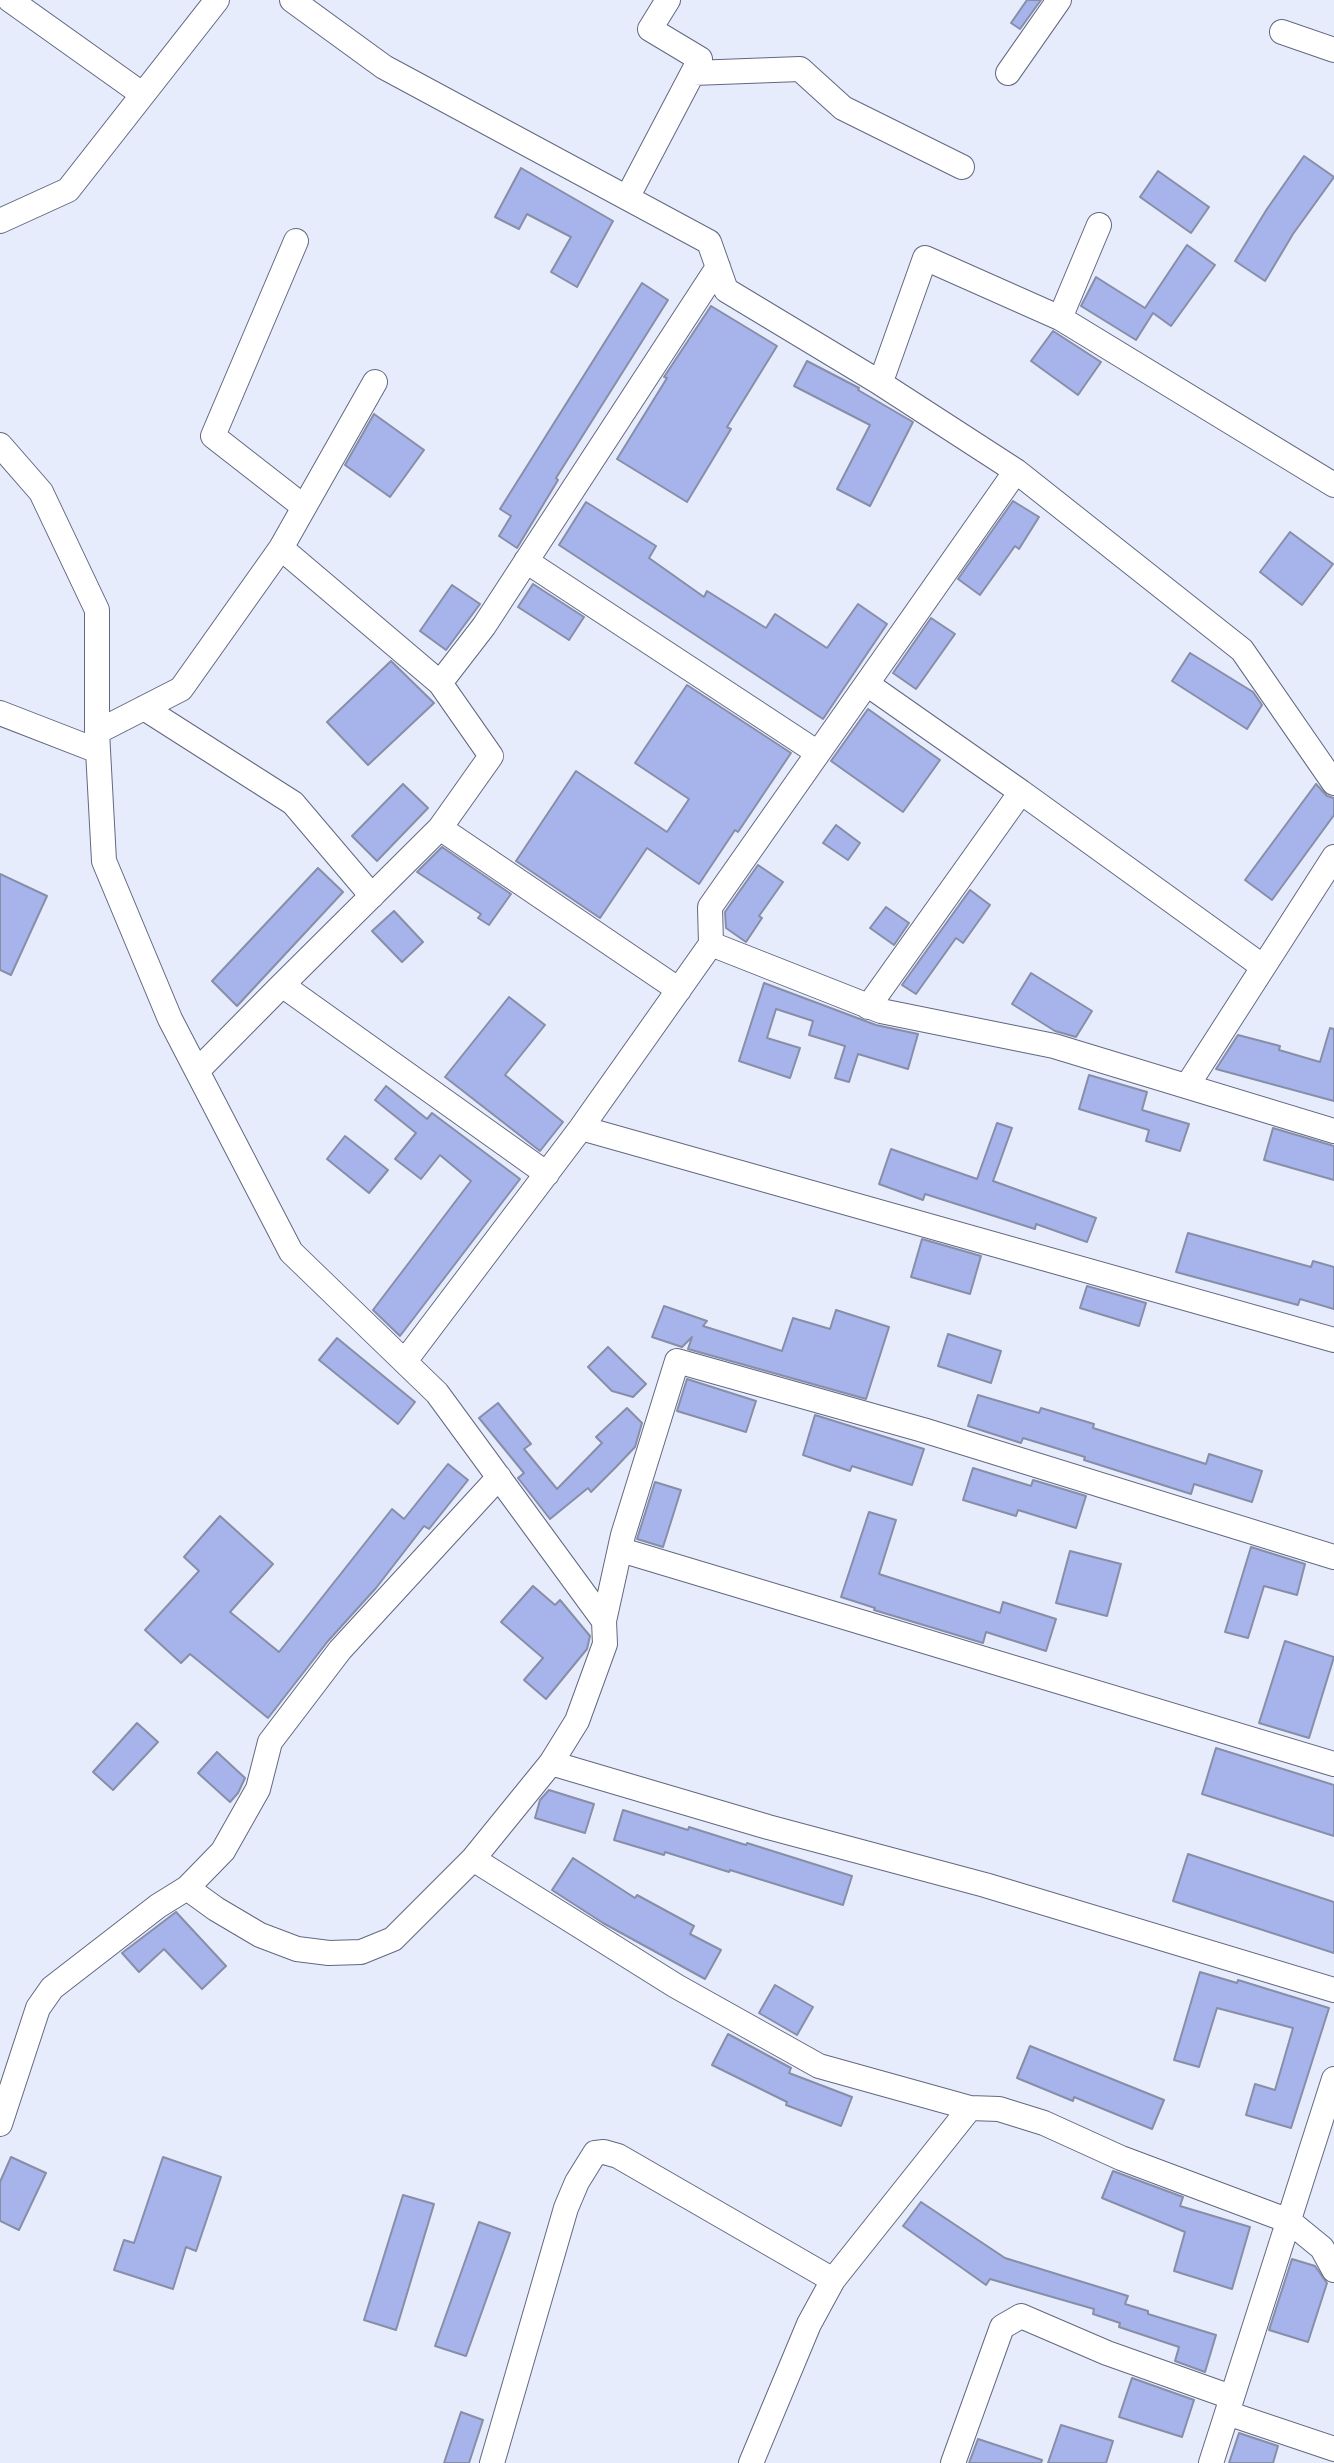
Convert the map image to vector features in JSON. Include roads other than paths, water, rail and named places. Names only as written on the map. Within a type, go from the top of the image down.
[{"type":"street","points":[[10,0],[142,94]]},
{"type":"street","points":[[0,221],[68,190],[217,0]]},
{"type":"street","points":[[292,0],[384,67],[709,242],[726,290],[877,381],[1016,471],[1242,650],[1334,783]]},
{"type":"street","points":[[627,198],[700,59],[650,29],[668,0]]},
{"type":"street","points":[[1008,73],[1059,0]]},
{"type":"street","points":[[1282,32],[1334,50]]},
{"type":"street","points":[[693,73],[800,69],[843,108],[962,167]]},
{"type":"street","points":[[1060,318],[1099,225]]},
{"type":"street","points":[[296,241],[213,436],[304,507]]},
{"type":"street","points":[[877,381],[884,373],[925,258],[1060,318],[1334,485]]},
{"type":"street","points":[[440,683],[484,626],[718,267]]},
{"type":"street","points":[[98,741],[144,708],[181,689],[281,548],[375,382]]},
{"type":"street","points":[[0,445],[41,492],[97,610],[98,741],[104,861],[170,1019],[291,1252],[437,1393],[604,1621]]},
{"type":"street","points":[[405,1361],[581,1128],[711,944],[710,907],[1016,471]]},
{"type":"street","points":[[197,1071],[440,828],[491,756],[440,683],[281,548]]},
{"type":"street","points":[[526,561],[818,753]]},
{"type":"street","points":[[867,684],[1262,966]]},
{"type":"street","points":[[144,708],[293,803],[372,896]]},
{"type":"street","points":[[0,713],[98,741]]},
{"type":"street","points":[[868,1007],[1021,792]]},
{"type":"street","points":[[440,828],[679,990]]},
{"type":"street","points":[[1187,1086],[1334,857]]},
{"type":"street","points":[[711,944],[868,1007],[1054,1046],[1334,1131]]},
{"type":"street","points":[[282,985],[547,1174]]},
{"type":"street","points":[[581,1128],[1334,1340]]},
{"type":"street","points":[[187,1888],[216,1909],[273,1940],[313,1951],[361,1952],[393,1939],[473,1859],[551,1763],[577,1721],[605,1644],[604,1621],[623,1535],[677,1361],[923,1430],[1334,1557]]},
{"type":"street","points":[[0,2124],[38,2008],[52,1988],[187,1888],[223,1851],[258,1789],[270,1742],[340,1650],[499,1477]]},
{"type":"street","points":[[621,1550],[1334,1764]]},
{"type":"street","points":[[551,1763],[768,1827],[985,1885],[1334,1990]]},
{"type":"street","points":[[473,1859],[676,1986],[819,2066],[970,2108],[999,2109],[1044,2123],[1121,2158],[1289,2221],[1322,2248],[1334,2270]]},
{"type":"street","points":[[1211,2463],[1334,2079]]},
{"type":"street","points":[[751,2463],[809,2324],[833,2280],[970,2108]]},
{"type":"street","points":[[492,2463],[566,2208],[595,2153],[618,2156],[833,2280]]},
{"type":"street","points":[[953,2463],[1002,2327],[1021,2316],[1334,2449]]}]
